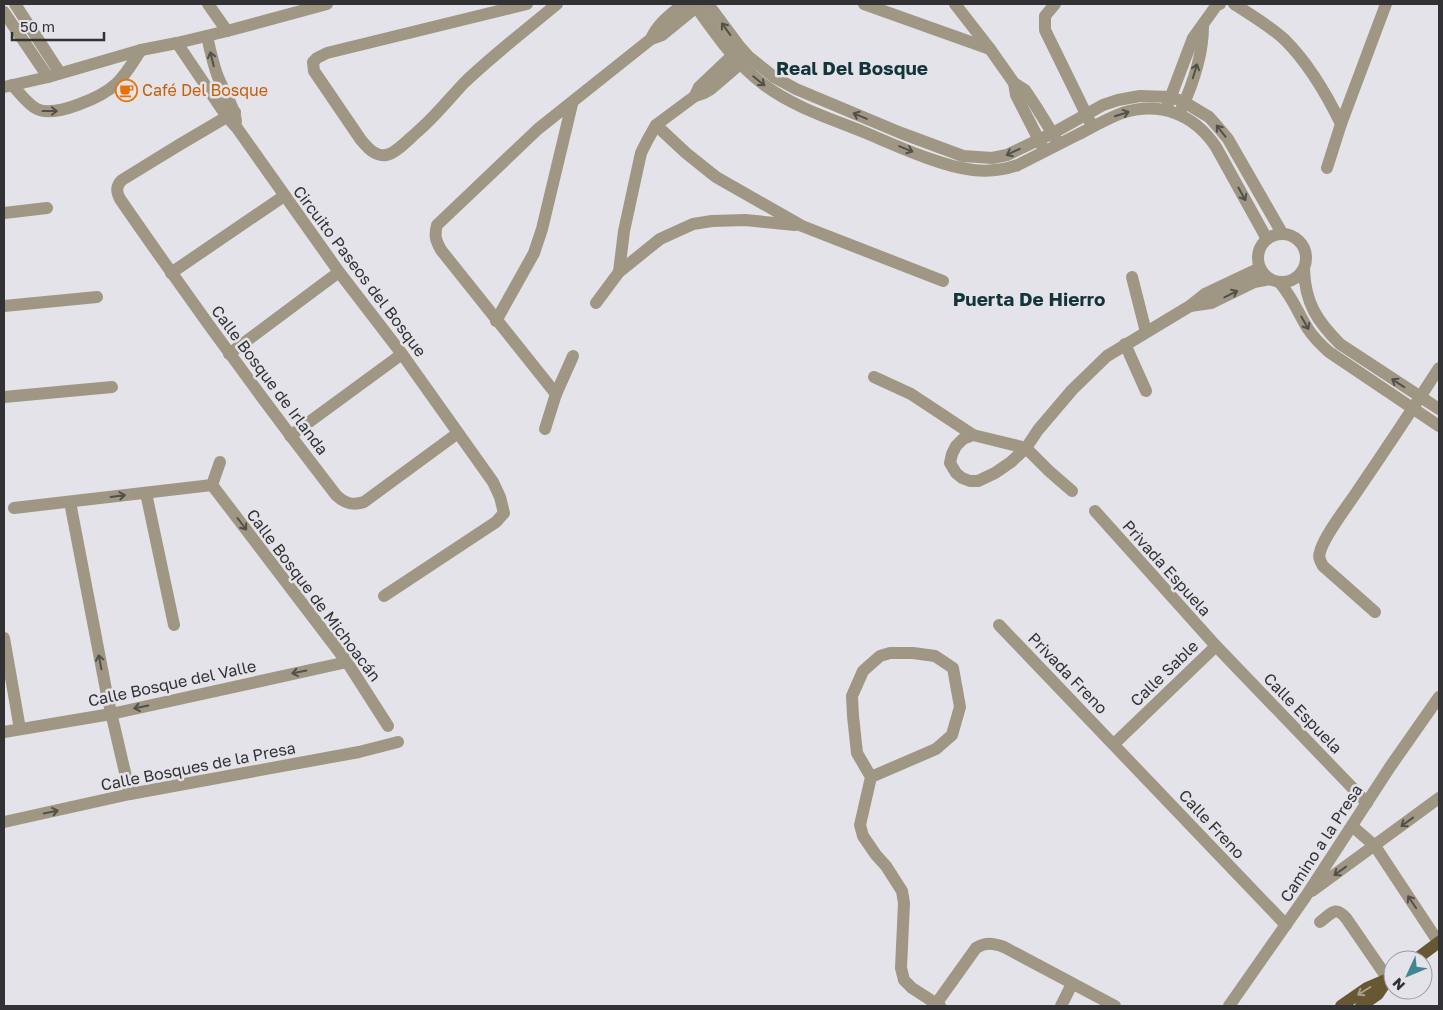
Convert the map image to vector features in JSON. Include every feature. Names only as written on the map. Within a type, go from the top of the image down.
[{"type":"main road","points":[[1428,950],[1439,942]]},
{"type":"main road","points":[[1341,1006],[1367,988],[1383,981]]},
{"type":"main road","points":[[1361,1006],[1378,994],[1383,988]]},
{"type":"street","points":[[4,6],[15,4],[54,75]]},
{"type":"street","points":[[208,4],[227,31]]},
{"type":"street","points":[[8,86],[142,50],[207,36],[327,4]]},
{"type":"street","points":[[526,4],[327,53],[313,62],[314,71],[355,132],[369,149],[375,153],[387,155],[420,130],[493,57],[557,4]]},
{"type":"street","points":[[651,39],[656,28],[683,4]]},
{"type":"street","points":[[556,394],[441,250],[435,240],[437,225],[545,124],[651,39],[662,36],[700,4],[765,86],[802,106],[913,152],[973,170],[1006,170],[1018,165],[1045,151],[1056,138],[1087,114],[1103,105],[1140,96],[1171,96],[1209,117],[1228,139],[1282,234]]},
{"type":"street","points":[[864,4],[990,50]]},
{"type":"street","points":[[955,4],[1014,83],[1025,90],[1056,138]]},
{"type":"street","points":[[1055,4],[1045,16],[1044,30],[1093,127]]},
{"type":"street","points":[[1166,110],[1192,38],[1203,26],[1216,6],[1220,4]]},
{"type":"street","points":[[1234,4],[1265,24],[1297,54],[1309,68],[1325,93],[1341,124]]},
{"type":"street","points":[[1327,168],[1341,124],[1386,4]]},
{"type":"street","points":[[4,12],[54,75]]},
{"type":"street","points":[[1179,115],[1196,70],[1201,51],[1203,26]]},
{"type":"street","name":"Circuito Paseos del Bosque","points":[[207,36],[216,71],[237,128],[339,272],[402,354],[493,482],[500,497],[504,513],[496,522],[384,596]]},
{"type":"street","name":"Circuito Paseos del Bosque","points":[[177,43],[231,115]]},
{"type":"street","points":[[8,86],[38,110],[48,112],[70,108],[110,90],[123,78],[142,50]]},
{"type":"street","points":[[619,272],[624,231],[641,153],[656,125],[695,96],[699,87],[740,56]]},
{"type":"street","points":[[740,56],[796,89],[901,133],[963,156],[992,158],[1007,155],[1038,139],[1056,138],[1093,127],[1123,113],[1142,110],[1166,110],[1179,115],[1208,134],[1267,239]]},
{"type":"street","points":[[1014,83],[1016,95],[1045,151]]},
{"type":"street","points":[[496,321],[534,253],[542,229],[572,104]]},
{"type":"street","name":"Calle Bosque de Irlanda","points":[[231,115],[178,145],[122,180],[119,184],[117,190],[120,198],[171,273],[290,436],[336,495],[347,503],[357,504],[364,502],[458,433]]},
{"type":"street","points":[[656,125],[686,153],[716,177],[802,226],[943,281]]},
{"type":"street","points":[[171,273],[284,196]]},
{"type":"street","points":[[4,213],[47,208]]},
{"type":"street","points":[[596,303],[619,272],[660,239],[693,224],[712,221],[745,220],[802,226]]},
{"type":"street","points":[[1190,306],[1211,303],[1254,282],[1275,281],[1286,282],[1294,280],[1300,275],[1307,261],[1303,245],[1298,239],[1290,235],[1274,235],[1262,245],[1258,260],[1264,274],[1275,281],[1285,288],[1307,328],[1329,352],[1413,410],[1439,425]]},
{"type":"street","points":[[972,435],[963,439],[956,446],[950,463],[956,473],[970,481],[978,481],[995,474],[1026,448],[1038,430],[1072,390],[1106,356],[1190,306],[1205,294],[1260,268]]},
{"type":"street","points":[[1304,269],[1306,291],[1312,308],[1318,320],[1327,331],[1340,344],[1439,410]]},
{"type":"street","points":[[229,354],[339,272]]},
{"type":"street","points":[[1132,277],[1146,332]]},
{"type":"street","points":[[4,306],[97,297]]},
{"type":"street","points":[[1125,344],[1146,391]]},
{"type":"street","points":[[290,436],[402,354]]},
{"type":"street","points":[[545,429],[556,394],[573,356]]},
{"type":"street","points":[[1375,612],[1323,566],[1319,560],[1320,552],[1337,521],[1413,410],[1439,368]]},
{"type":"street","points":[[874,377],[910,394],[972,435],[1026,448],[1048,471],[1072,491]]},
{"type":"street","points":[[4,397],[112,387]]},
{"type":"street","points":[[14,508],[212,485],[220,462]]},
{"type":"street","name":"Calle Bosque de Michoacán","points":[[212,485],[347,662],[388,726]]},
{"type":"street","points":[[146,493],[174,625]]},
{"type":"street","points":[[70,502],[111,714],[130,794]]},
{"type":"street","name":"Privada Espuela","points":[[1095,511],[1216,646]]},
{"type":"street","name":"Privada Freno","points":[[999,625],[1114,744]]},
{"type":"street","points":[[4,638],[20,729]]},
{"type":"street","name":"Calle Sable","points":[[1114,744],[1216,646]]},
{"type":"street","name":"Calle Espuela","points":[[1216,646],[1367,803]]},
{"type":"street","points":[[870,778],[936,749],[952,735],[960,707],[953,668],[943,660],[935,656],[925,655],[890,653],[880,656],[863,671],[852,696],[857,753],[870,778],[860,825],[863,836],[902,891],[904,903],[901,968],[904,980],[912,988],[938,1005],[976,948],[988,943],[1004,947],[1116,1006]]},
{"type":"street","name":"Calle Bosque del Valle","points":[[4,732],[111,714],[347,662]]},
{"type":"street","name":"Camino a la Presa","points":[[1229,1006],[1306,896],[1390,767],[1439,697]]},
{"type":"street","name":"Calle Bosques de la Presa","points":[[4,822],[130,794],[349,754],[384,747],[398,742]]},
{"type":"street","name":"Calle Freno","points":[[1114,744],[1286,925]]},
{"type":"street","points":[[1306,896],[1439,798]]},
{"type":"street","points":[[1352,826],[1375,846],[1439,942]]},
{"type":"street","points":[[1320,922],[1337,910],[1344,914],[1383,967]]},
{"type":"street","points":[[1061,1006],[1072,984]]},
{"type":"place","name":"Café Del Bosque","points":[[126,90]]},
{"type":"district","name":"Real Del Bosque","points":[[852,67]]},
{"type":"district","name":"Puerta De Hierro","points":[[1029,298]]}]
